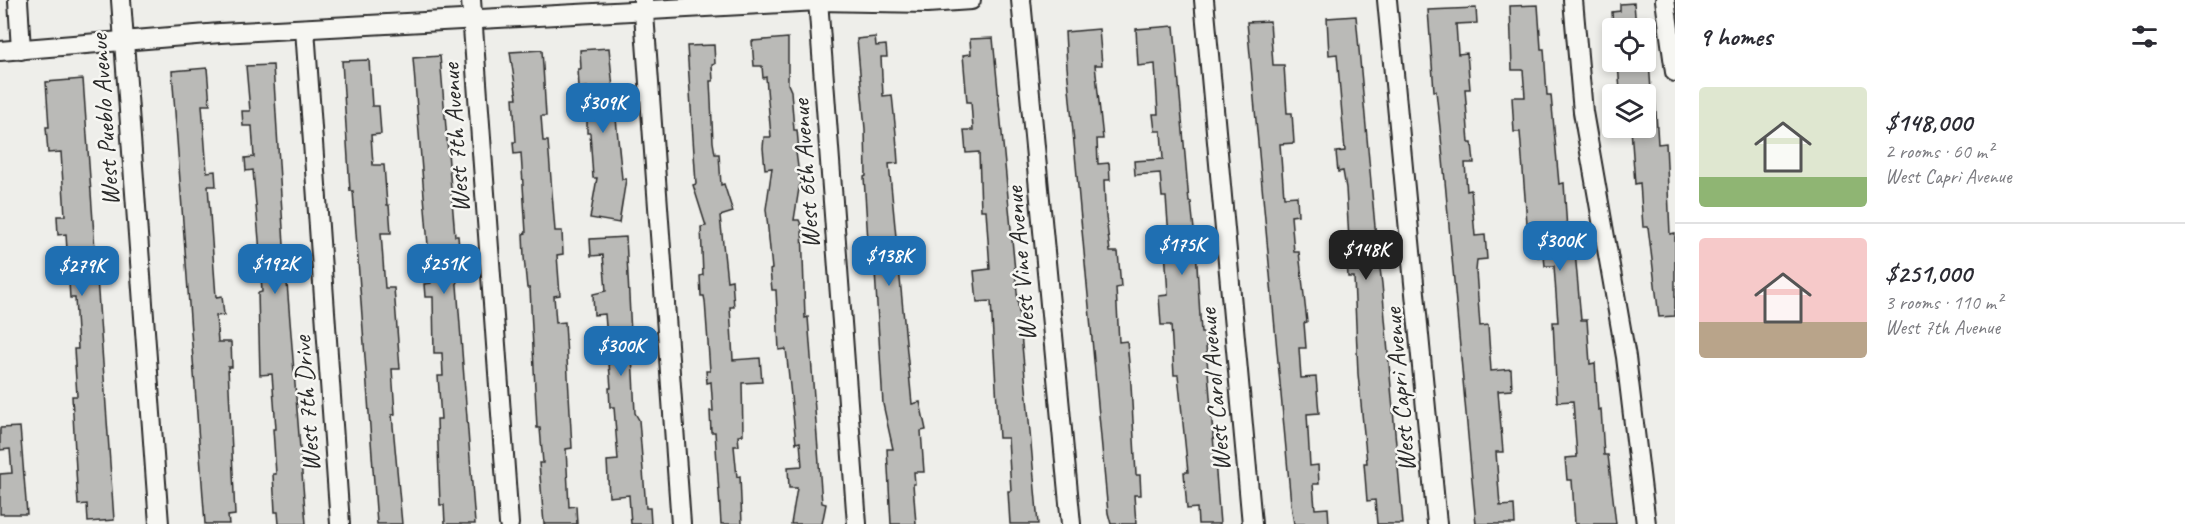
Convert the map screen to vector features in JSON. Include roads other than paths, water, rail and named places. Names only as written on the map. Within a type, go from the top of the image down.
[{"type":"street","points":[[18,0],[21,50]]},
{"type":"street","name":"West Pueblo Avenue","points":[[121,0],[159,524]]},
{"type":"street","name":"West 7th Avenue","points":[[471,0],[509,524]]},
{"type":"street","points":[[0,51],[124,39],[471,21],[643,6],[818,1],[927,3],[971,0]]},
{"type":"street","name":"West Vine Avenue","points":[[1021,0],[1071,524]]},
{"type":"street","name":"West Carol Avenue","points":[[1204,0],[1252,524]]},
{"type":"street","name":"West Capri Avenue","points":[[1388,0],[1437,524]]},
{"type":"street","points":[[1573,0],[1583,112],[1626,357],[1646,524]]},
{"type":"street","points":[[1665,0],[1675,72]]},
{"type":"street","name":"West 6th Avenue","points":[[818,1],[856,524]]},
{"type":"street","points":[[643,6],[681,524]]},
{"type":"street","name":"West 7th Drive","points":[[305,29],[340,524]]}]
